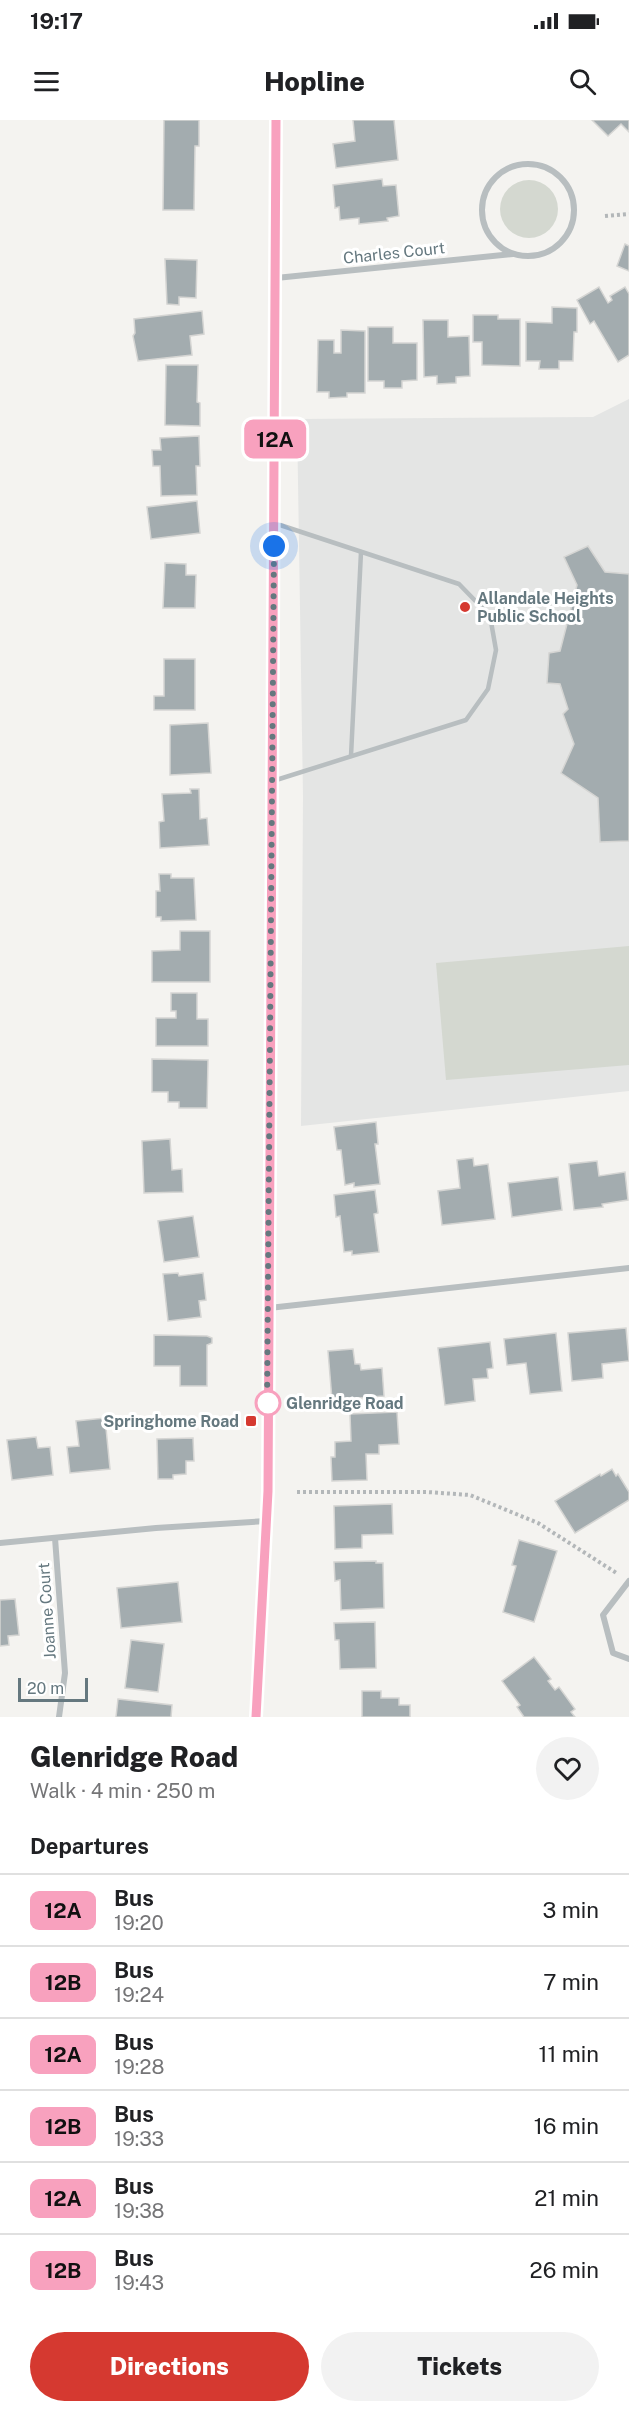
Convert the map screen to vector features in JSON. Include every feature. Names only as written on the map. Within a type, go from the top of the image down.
[{"type":"street","points":[[256,1717],[266,1521],[276,120]]},
{"type":"street","name":"Charles Court","points":[[276,278],[514,254],[529,256],[551,250],[558,246],[568,234],[574,220],[574,205],[570,190],[561,178],[548,169],[534,164],[519,165],[505,171],[493,180],[484,201],[484,223],[490,236],[501,247],[514,254]]},
{"type":"street","points":[[268,1308],[629,1268]]},
{"type":"street","points":[[0,1543],[266,1521]]},
{"type":"street","name":"Joanne Court","points":[[56,1538],[65,1673],[58,1717]]},
{"type":"street","points":[[629,1581],[603,1615],[613,1653],[629,1659]]},
{"type":"lane","points":[[273,781],[466,720],[488,689],[496,650],[490,616],[459,584],[274,523]]},
{"type":"lane","points":[[351,756],[361,552]]},
{"type":"path","points":[[605,216],[629,214]]},
{"type":"path","points":[[297,1492],[427,1492],[470,1495],[538,1523],[629,1581]]},
{"type":"shaded area","points":[[523,180],[535,180],[550,188],[558,203],[558,215],[550,230],[535,238],[523,238],[508,230],[500,215],[500,203],[508,188]]},
{"type":"shaded area","name":"Allandale Heights Public School","points":[[629,399],[629,1091],[301,1126],[303,796],[297,419],[593,417]]},
{"type":"shaded area","points":[[629,946],[629,1065],[446,1080],[436,963]]},
{"type":"building","points":[[164,120],[199,120],[199,146],[195,146],[194,210],[163,210]]},
{"type":"building","points":[[353,120],[394,120],[398,160],[336,168],[333,144],[355,141]]},
{"type":"building","points":[[592,120],[629,120],[629,132],[621,124],[608,136]]},
{"type":"building","points":[[382,179],[383,186],[396,185],[399,216],[387,218],[388,221],[359,224],[359,218],[340,220],[339,207],[335,208],[333,185]]},
{"type":"building","points":[[625,244],[629,246],[629,271],[617,266]]},
{"type":"building","points":[[165,259],[197,260],[196,298],[179,297],[179,305],[167,304]]},
{"type":"building","points":[[599,287],[608,303],[612,300],[610,296],[625,287],[629,294],[629,355],[618,362],[594,321],[590,324],[577,300]]},
{"type":"building","points":[[552,307],[577,308],[577,332],[574,332],[573,361],[559,361],[559,369],[539,369],[540,361],[526,361],[526,322],[552,323]]},
{"type":"building","points":[[202,311],[204,334],[190,336],[192,355],[138,361],[133,336],[135,333],[134,319]]},
{"type":"building","points":[[473,315],[498,315],[498,319],[520,319],[520,366],[482,365],[482,342],[473,342]]},
{"type":"building","points":[[423,320],[448,320],[448,337],[469,336],[470,376],[456,377],[456,383],[437,384],[437,376],[424,377]]},
{"type":"building","points":[[368,327],[393,327],[393,343],[417,343],[417,380],[402,381],[402,388],[384,388],[384,381],[368,381]]},
{"type":"building","points":[[341,330],[365,331],[365,393],[347,393],[347,397],[329,398],[329,392],[317,392],[318,340],[334,340],[334,353],[341,353]]},
{"type":"building","points":[[166,365],[198,365],[197,402],[200,403],[200,426],[165,425]]},
{"type":"building","points":[[199,436],[200,466],[196,466],[197,495],[161,496],[160,466],[153,466],[152,450],[161,450],[160,438]]},
{"type":"building","points":[[197,501],[200,533],[151,539],[147,507]]},
{"type":"building","name":"Allandale Heights Public School","points":[[588,546],[605,572],[629,574],[629,841],[600,842],[598,798],[561,773],[574,744],[563,714],[568,709],[560,684],[547,683],[549,653],[560,651],[577,585],[564,557]]},
{"type":"building","points":[[165,563],[186,564],[186,575],[196,575],[195,608],[163,608]]},
{"type":"building","points":[[164,659],[195,659],[195,710],[154,710],[154,696],[164,696]]},
{"type":"building","points":[[208,723],[211,773],[170,775],[170,725]]},
{"type":"building","points":[[190,789],[199,789],[200,819],[207,818],[209,845],[160,848],[159,822],[164,821],[162,794],[191,793]]},
{"type":"building","points":[[159,874],[171,874],[171,878],[194,878],[196,920],[161,921],[161,917],[156,917],[156,891],[160,891]]},
{"type":"building","points":[[180,931],[210,931],[210,982],[152,982],[152,951],[180,950]]},
{"type":"building","points":[[171,993],[197,993],[197,1019],[208,1019],[208,1046],[156,1046],[156,1018],[176,1018],[176,1011],[171,1011]]},
{"type":"building","points":[[152,1059],[208,1060],[207,1108],[179,1108],[179,1102],[168,1102],[168,1092],[152,1092]]},
{"type":"building","points":[[376,1122],[378,1144],[375,1144],[380,1184],[354,1187],[354,1183],[345,1185],[341,1150],[337,1150],[334,1127]]},
{"type":"building","points":[[170,1139],[172,1170],[182,1169],[183,1192],[144,1193],[142,1141]]},
{"type":"building","points":[[473,1158],[474,1166],[488,1164],[495,1219],[442,1225],[438,1191],[460,1188],[457,1160]]},
{"type":"building","points":[[597,1161],[599,1176],[625,1172],[628,1200],[602,1204],[603,1207],[574,1210],[569,1164]]},
{"type":"building","points":[[558,1177],[562,1210],[512,1217],[508,1183]]},
{"type":"building","points":[[375,1190],[378,1213],[374,1214],[379,1252],[352,1255],[352,1251],[344,1252],[340,1216],[336,1217],[334,1195]]},
{"type":"building","points":[[193,1216],[199,1257],[164,1262],[158,1221]]},
{"type":"building","points":[[178,1273],[179,1276],[203,1273],[206,1300],[199,1301],[201,1317],[168,1321],[163,1274]]},
{"type":"building","points":[[626,1328],[629,1361],[602,1364],[603,1378],[572,1381],[568,1333]]},
{"type":"building","points":[[556,1333],[562,1391],[530,1394],[526,1363],[507,1365],[504,1339]]},
{"type":"building","points":[[154,1335],[212,1338],[212,1343],[207,1345],[207,1386],[180,1386],[180,1366],[154,1366]]},
{"type":"building","points":[[490,1342],[493,1368],[487,1369],[488,1378],[473,1379],[475,1401],[445,1405],[438,1348]]},
{"type":"building","points":[[353,1349],[355,1364],[360,1364],[361,1370],[382,1368],[384,1396],[332,1400],[328,1351]]},
{"type":"building","points":[[397,1412],[399,1444],[379,1445],[379,1454],[366,1454],[367,1480],[332,1481],[331,1457],[335,1457],[335,1442],[351,1441],[350,1414]]},
{"type":"building","points":[[105,1418],[110,1469],[70,1473],[67,1447],[79,1446],[76,1421]]},
{"type":"building","points":[[36,1437],[38,1448],[50,1447],[53,1475],[12,1480],[7,1440]]},
{"type":"building","points":[[193,1438],[194,1461],[186,1461],[186,1474],[173,1475],[173,1479],[158,1479],[157,1439]]},
{"type":"building","points":[[612,1469],[616,1476],[618,1474],[629,1492],[629,1500],[575,1533],[555,1501]]},
{"type":"building","points":[[392,1504],[393,1534],[362,1535],[362,1548],[335,1549],[334,1506]]},
{"type":"building","points":[[519,1540],[557,1551],[534,1622],[503,1612],[516,1566],[512,1565]]},
{"type":"building","points":[[376,1561],[376,1563],[383,1563],[384,1608],[341,1610],[340,1580],[335,1581],[334,1562]]},
{"type":"building","points":[[178,1582],[182,1622],[121,1628],[117,1588]]},
{"type":"building","points":[[15,1599],[19,1635],[8,1636],[9,1645],[0,1646],[0,1600]]},
{"type":"building","points":[[375,1622],[376,1668],[340,1669],[339,1640],[335,1640],[334,1623]]},
{"type":"building","points":[[131,1640],[164,1644],[158,1692],[125,1688]]},
{"type":"building","points":[[534,1657],[551,1679],[548,1681],[555,1690],[559,1687],[575,1709],[571,1712],[575,1717],[524,1717],[517,1707],[520,1705],[502,1681]]},
{"type":"building","points":[[362,1691],[381,1691],[381,1698],[399,1698],[399,1705],[410,1705],[410,1717],[362,1717]]},
{"type":"building","points":[[118,1699],[172,1705],[171,1717],[116,1717]]},
{"type":"bus line","name":"12A","points":[[256,1717],[268,1491],[276,120]]},
{"type":"place","name":"Allandale Heights Public School","points":[[465,607]]},
{"type":"place","name":"Glenridge Road","points":[[268,1403]]},
{"type":"place","name":"Springhome Road","points":[[251,1421]]},
{"type":"route","points":[[268,1403],[267,1410],[274,546]]}]
